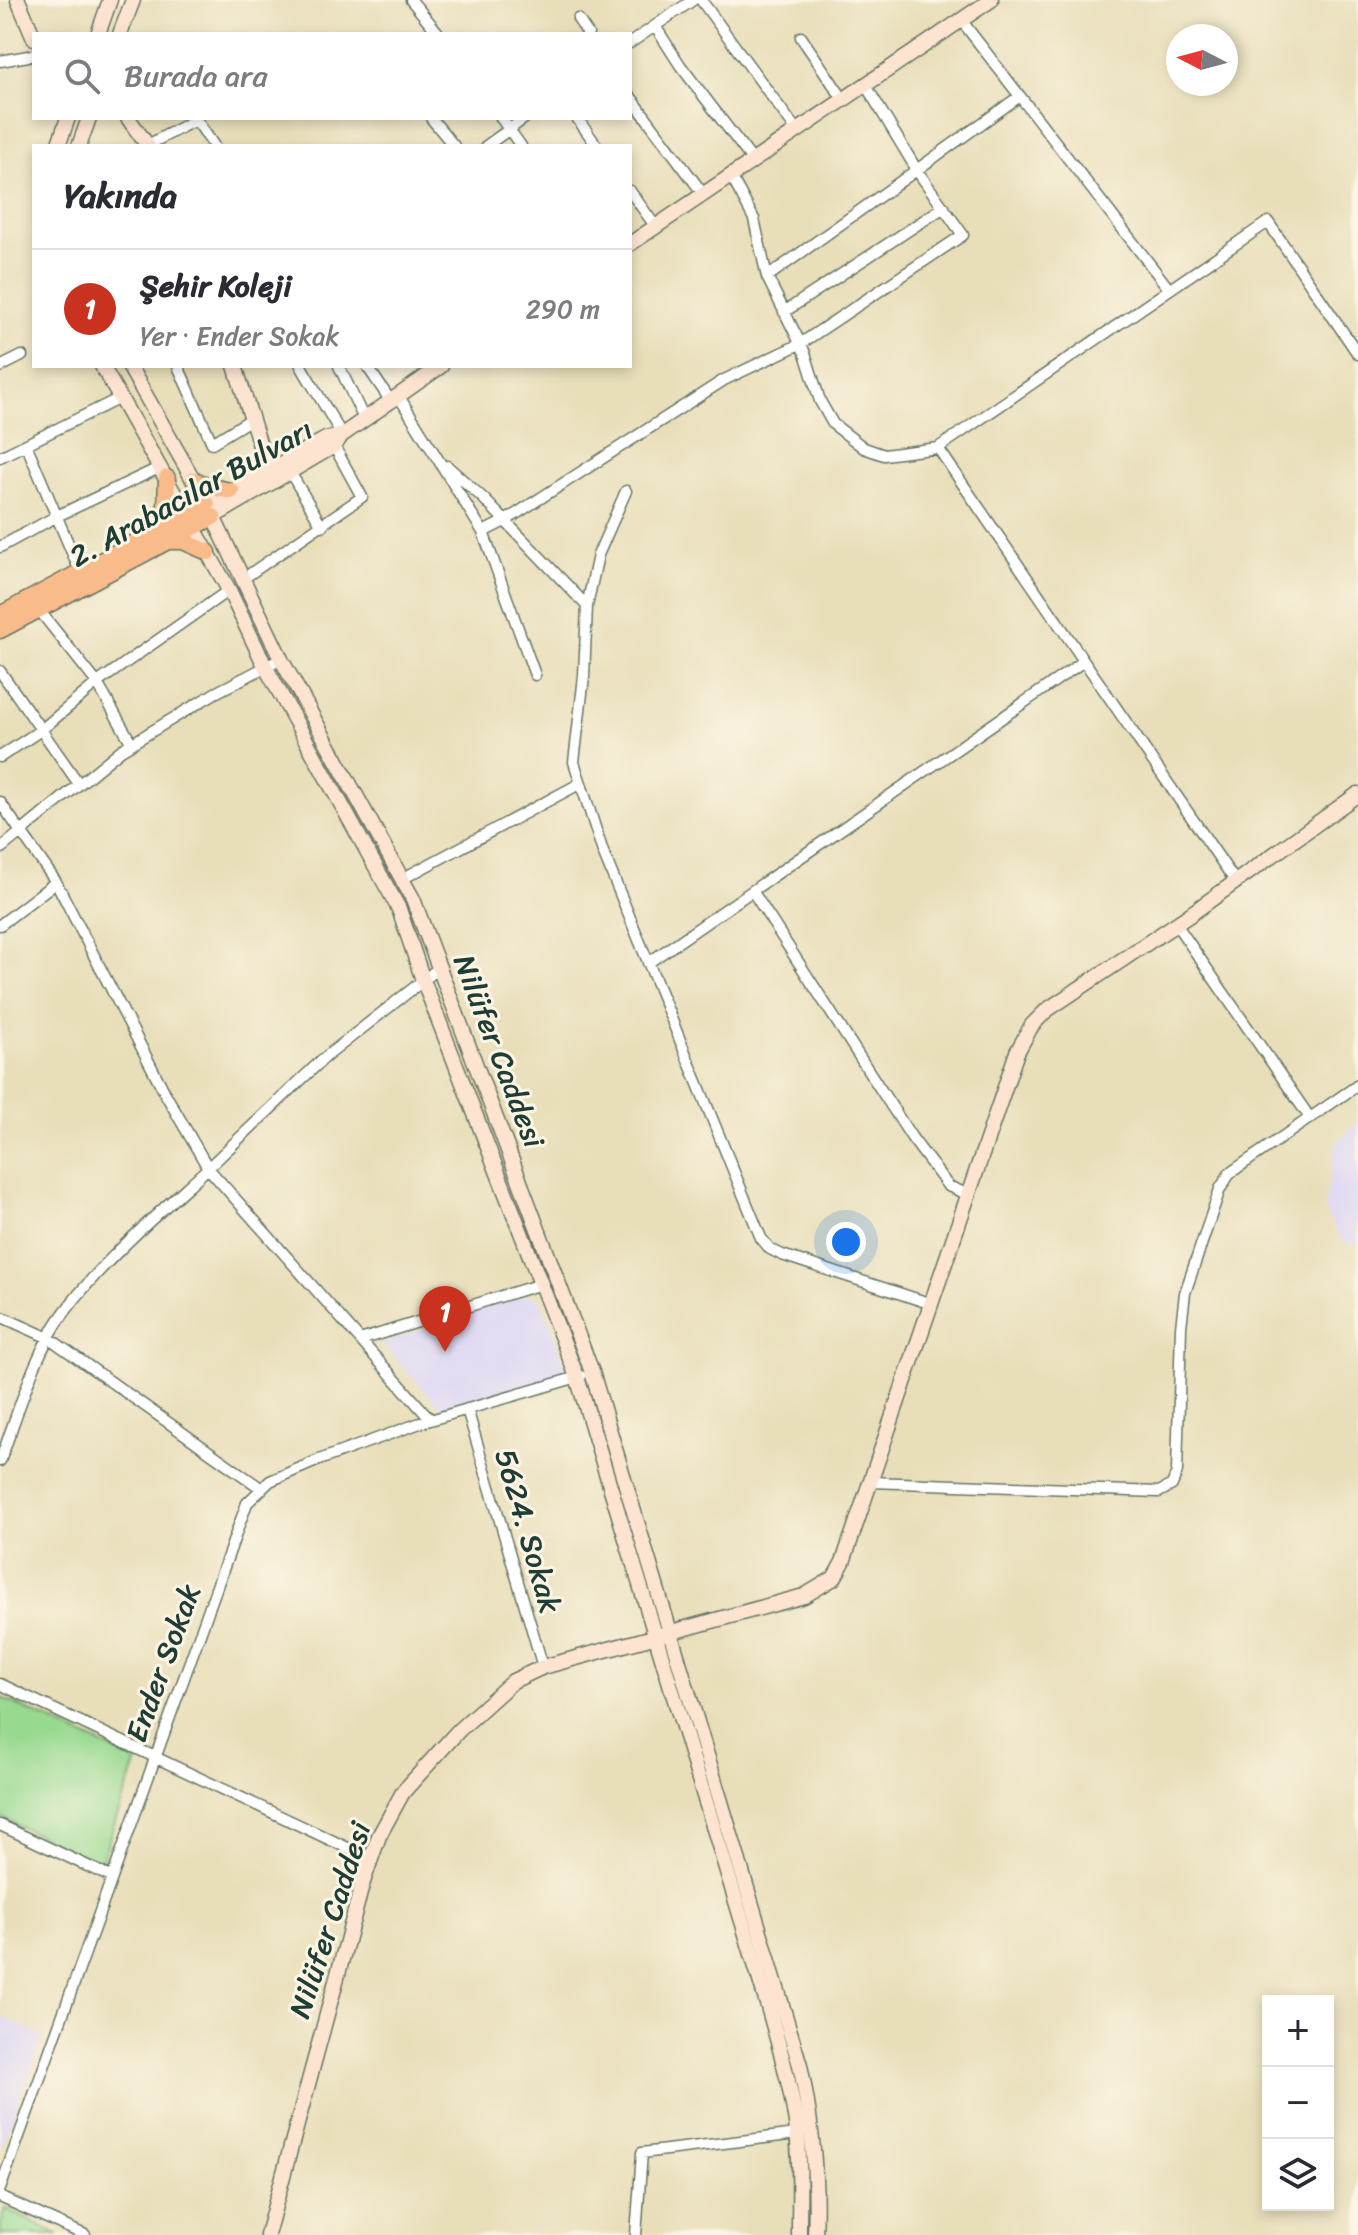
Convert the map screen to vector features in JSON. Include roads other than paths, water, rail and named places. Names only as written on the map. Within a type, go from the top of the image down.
[{"type":"main road","points":[[162,536],[166,506],[164,472]]},
{"type":"main road","points":[[194,480],[234,497]]},
{"type":"main road","points":[[0,615],[210,510]]},
{"type":"main road","points":[[162,536],[208,552]]},
{"type":"main road","name":"2. Arabacılar Bulvarı","points":[[0,630],[162,536]]},
{"type":"street","points":[[18,0],[32,33]]},
{"type":"street","points":[[99,32],[110,0]]},
{"type":"street","points":[[121,32],[133,0]]},
{"type":"street","points":[[411,0],[437,32]]},
{"type":"street","points":[[632,42],[693,0]]},
{"type":"street","points":[[701,0],[797,131]]},
{"type":"street","points":[[632,243],[991,0]]},
{"type":"street","points":[[578,19],[587,32]]},
{"type":"street","points":[[961,20],[1169,289]]},
{"type":"street","points":[[655,26],[680,65],[753,161]]},
{"type":"street","points":[[801,37],[843,99]]},
{"type":"street","points":[[0,61],[32,56]]},
{"type":"street","points":[[483,532],[505,521],[724,380],[800,344],[963,235],[918,172],[865,84]]},
{"type":"street","points":[[767,277],[918,172],[1020,96]]},
{"type":"street","points":[[632,99],[704,195]]},
{"type":"street","points":[[59,144],[67,120]]},
{"type":"street","points":[[80,144],[88,120]]},
{"type":"street","points":[[129,120],[147,144]]},
{"type":"street","points":[[151,144],[193,120]]},
{"type":"street","points":[[196,120],[213,144]]},
{"type":"street","points":[[433,120],[452,144]]},
{"type":"street","points":[[502,120],[520,144]]},
{"type":"street","points":[[489,144],[522,120]]},
{"type":"street","points":[[578,120],[596,144]]},
{"type":"street","points":[[731,176],[754,219],[767,277],[800,344],[820,401],[833,424],[864,448],[884,455],[938,448],[1268,222],[1358,354]]},
{"type":"street","points":[[632,194],[656,227]]},
{"type":"street","points":[[784,312],[944,207]]},
{"type":"street","points":[[0,367],[22,356]]},
{"type":"street","points":[[103,368],[229,590],[265,666],[399,909],[423,980],[577,1377],[662,1634],[787,2076],[800,2165],[799,2235]]},
{"type":"street","name":"Nilüfer Caddesi","points":[[130,368],[210,510],[281,659],[413,899],[592,1372],[662,1634],[800,2065],[815,2160],[815,2235]]},
{"type":"street","points":[[179,368],[212,443],[253,418]]},
{"type":"street","points":[[236,368],[268,471]]},
{"type":"street","points":[[244,578],[362,497],[302,368]]},
{"type":"street","points":[[340,368],[364,419]]},
{"type":"street","points":[[369,368],[436,457],[483,532],[535,675]]},
{"type":"street","name":"2. Arabacılar Bulvarı","points":[[234,497],[290,472],[438,368]]},
{"type":"street","points":[[0,457],[120,398]]},
{"type":"street","points":[[210,510],[234,497],[268,471],[326,439],[338,440]]},
{"type":"street","points":[[26,444],[79,569]]},
{"type":"street","points":[[938,448],[1235,881]]},
{"type":"street","points":[[436,457],[505,521],[587,606]]},
{"type":"street","points":[[0,547],[57,516],[164,472]]},
{"type":"street","points":[[290,472],[322,526]]},
{"type":"street","points":[[626,491],[598,555],[587,606],[584,676],[574,762],[603,852],[761,1238],[770,1249],[782,1255],[932,1304]]},
{"type":"street","points":[[225,541],[234,497]]},
{"type":"street","points":[[0,757],[41,730],[97,683],[229,590]]},
{"type":"street","points":[[39,610],[97,683],[132,744]]},
{"type":"street","points":[[0,849],[132,744],[215,693],[281,659]]},
{"type":"street","points":[[648,963],[1084,661]]},
{"type":"street","points":[[0,671],[79,784]]},
{"type":"street","points":[[402,879],[581,783]]},
{"type":"street","points":[[662,1634],[804,1596],[834,1578],[843,1562],[871,1482],[1017,1052],[1032,1025],[1047,1010],[1176,924],[1358,794]]},
{"type":"street","points":[[0,802],[56,882],[166,1095],[208,1168],[431,1420]]},
{"type":"street","points":[[0,925],[56,882]]},
{"type":"street","points":[[753,892],[912,1138],[948,1186],[967,1194]]},
{"type":"street","points":[[1176,924],[1310,1118]]},
{"type":"street","points":[[0,1461],[49,1338],[64,1313],[129,1241],[323,1059],[439,968]]},
{"type":"street","points":[[871,1482],[1159,1492],[1172,1485],[1177,1472],[1181,1327],[1185,1293],[1220,1189],[1230,1173],[1358,1085]]},
{"type":"street","points":[[360,1340],[541,1284]]},
{"type":"street","points":[[0,1316],[49,1338],[262,1489]]},
{"type":"street","name":"Ender Sokak","points":[[0,2189],[247,1503],[270,1481],[319,1460],[431,1420],[592,1372]]},
{"type":"street","name":"5624. Sokak","points":[[467,1409],[543,1667]]},
{"type":"street","name":"Nilüfer Caddesi","points":[[267,2235],[371,1859],[379,1836],[403,1792],[459,1730],[513,1681],[543,1667],[662,1634]]},
{"type":"street","points":[[0,1684],[371,1859]]},
{"type":"street","points":[[0,1825],[111,1877]]},
{"type":"street","points":[[636,2235],[642,2153],[797,2134]]},
{"type":"street","points":[[0,2197],[85,2235]]},
{"type":"place","name":"Şehir Koleji","points":[[445,1352]]}]
